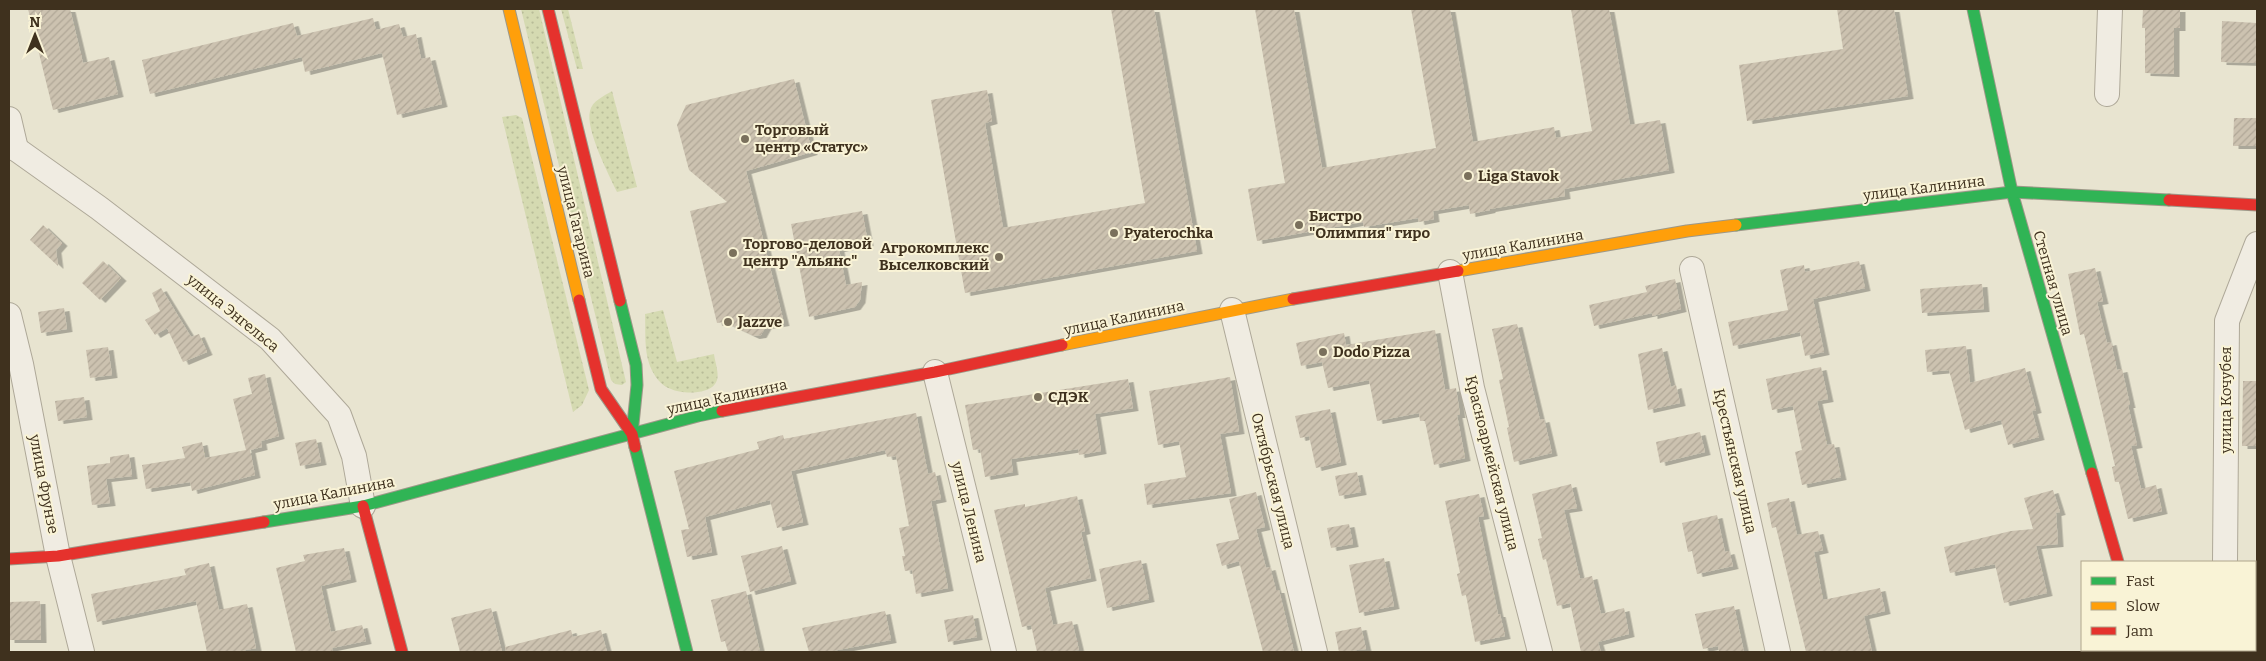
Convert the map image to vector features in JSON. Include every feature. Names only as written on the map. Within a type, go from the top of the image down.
[{"type":"main road","name":"улица Гагарина","points":[[508,9],[601,389],[632,434],[687,652]]},
{"type":"main road","name":"улица Гагарина","points":[[548,9],[636,365],[638,385],[632,434]]},
{"type":"main road","name":"Степная улица","points":[[1973,9],[2012,192],[2118,561]]},
{"type":"main road","name":"улица Калинина","points":[[9,559],[58,556],[363,506],[698,416],[935,372],[1232,310],[1687,231],[2012,192],[2257,205]]},
{"type":"main road","name":"улица Энгельса","points":[[363,506],[402,652]]},
{"type":"street","points":[[2107,94],[2110,9]]},
{"type":"street","name":"улица Энгельса","points":[[9,119],[12,147],[99,208],[270,339],[339,415],[354,456],[363,506]]},
{"type":"street","name":"улица Кочубея","points":[[2225,561],[2227,320],[2257,244]]},
{"type":"street","name":"Крестьянская улица","points":[[1692,269],[1778,652]]},
{"type":"street","name":"Красноармейская улица","points":[[1450,272],[1472,388],[1540,652]]},
{"type":"street","name":"Октябрьская улица","points":[[1232,310],[1315,652]]},
{"type":"street","name":"улица Фрунзе","points":[[9,315],[21,364],[58,556],[82,652]]},
{"type":"street","name":"улица Ленина","points":[[935,372],[1004,652]]},
{"type":"green space","points":[[521,9],[539,9],[626,382],[622,385],[615,384],[611,380]]},
{"type":"green space","points":[[561,9],[568,9],[583,69],[577,69]]},
{"type":"green space","points":[[612,91],[637,187],[617,192],[594,140],[589,119],[593,104]]},
{"type":"green space","points":[[516,115],[522,118],[589,390],[582,405],[573,412],[502,117]]},
{"type":"green space","points":[[663,310],[677,362],[714,354],[718,378],[711,388],[700,392],[675,391],[666,387],[655,376],[648,360],[645,314]]},
{"type":"building","points":[[28,9],[70,9],[83,63],[109,57],[118,94],[53,110]]},
{"type":"building","points":[[1111,9],[1154,9],[1197,251],[965,293],[931,100],[987,90],[992,121],[985,123],[1003,228],[1145,203]]},
{"type":"building","points":[[1255,9],[1294,9],[1322,168],[1436,148],[1411,9],[1450,9],[1473,142],[1554,127],[1556,138],[1592,131],[1571,9],[1609,9],[1630,125],[1660,120],[1669,170],[1564,189],[1565,196],[1470,214],[1469,205],[1433,211],[1434,219],[1419,222],[1418,218],[1364,227],[1363,222],[1257,241],[1248,189],[1285,183]]},
{"type":"building","points":[[1837,9],[1894,9],[1908,96],[1747,121],[1739,65],[1843,49]]},
{"type":"building","points":[[2143,9],[2180,9],[2180,28],[2174,28],[2174,74],[2145,73],[2145,28],[2142,28]]},
{"type":"building","points":[[373,18],[376,30],[399,24],[403,37],[416,34],[421,59],[430,57],[442,104],[397,115],[382,53],[305,72],[302,57],[150,94],[142,60],[293,23],[297,36]]},
{"type":"building","points":[[2222,21],[2257,23],[2257,63],[2221,62]]},
{"type":"building","points":[[794,79],[812,152],[746,171],[784,323],[766,326],[761,335],[754,336],[724,322],[717,323],[690,211],[727,202],[689,170],[677,125],[686,105]]},
{"type":"building","points":[[2234,118],[2256,118],[2256,146],[2233,146]]},
{"type":"building","points":[[862,211],[868,243],[839,249],[846,285],[862,282],[860,300],[855,307],[809,317],[791,224]]},
{"type":"building","points":[[43,225],[62,243],[56,250],[58,266],[30,240]]},
{"type":"building","points":[[103,261],[121,278],[100,300],[82,283]]},
{"type":"building","points":[[1859,261],[1865,288],[1813,299],[1824,352],[1805,356],[1800,332],[1733,346],[1728,322],[1788,310],[1780,270],[1804,265],[1805,272]]},
{"type":"building","points":[[2095,268],[2103,301],[2097,302],[2107,343],[2111,342],[2117,370],[2122,369],[2130,405],[2128,405],[2137,445],[2131,446],[2141,489],[2156,485],[2162,511],[2128,519],[2119,482],[2115,482],[2112,467],[2115,466],[2084,334],[2080,335],[2068,274]]},
{"type":"building","points":[[1675,279],[1681,309],[1652,316],[1652,313],[1594,326],[1589,305],[1647,292],[1645,286]]},
{"type":"building","points":[[1982,284],[1984,309],[1922,313],[1920,289]]},
{"type":"building","points":[[161,288],[191,337],[199,334],[207,352],[183,362],[167,328],[155,335],[145,320],[160,311],[152,293]]},
{"type":"building","points":[[64,308],[67,329],[41,333],[38,312]]},
{"type":"building","points":[[1517,324],[1540,420],[1544,419],[1552,453],[1514,462],[1499,380],[1503,379],[1492,329]]},
{"type":"building","points":[[1435,330],[1445,390],[1456,388],[1460,415],[1457,415],[1465,458],[1434,465],[1425,421],[1420,421],[1419,413],[1377,421],[1369,380],[1328,388],[1322,362],[1301,366],[1296,343],[1344,333],[1346,345]]},
{"type":"building","points":[[1966,346],[1970,383],[2025,368],[2036,410],[2032,411],[2039,437],[2008,445],[2001,420],[1965,430],[1949,370],[1927,372],[1925,350]]},
{"type":"building","points":[[108,347],[112,375],[90,378],[86,350]]},
{"type":"building","points":[[1662,348],[1671,387],[1676,385],[1680,403],[1648,410],[1638,354]]},
{"type":"building","points":[[1821,367],[1828,399],[1817,401],[1827,445],[1834,444],[1841,477],[1802,485],[1795,452],[1802,450],[1793,406],[1772,410],[1766,379]]},
{"type":"building","points":[[265,374],[279,436],[261,441],[262,447],[250,450],[255,475],[192,491],[190,482],[146,489],[142,465],[185,458],[182,447],[202,442],[205,458],[246,450],[233,399],[252,394],[248,378]]},
{"type":"building","points":[[1230,377],[1239,431],[1220,434],[1231,493],[1147,505],[1144,484],[1186,477],[1179,441],[1158,445],[1149,391]]},
{"type":"building","points":[[1128,379],[1133,408],[1095,414],[1101,451],[1079,455],[1078,449],[1011,459],[1013,472],[985,477],[980,449],[973,450],[965,405]]},
{"type":"building","points":[[2243,381],[2257,381],[2257,446],[2242,446]]},
{"type":"building","points":[[84,397],[87,417],[58,421],[55,401]]},
{"type":"building","points":[[1330,409],[1341,462],[1316,468],[1309,436],[1300,438],[1295,416]]},
{"type":"building","points":[[916,413],[928,474],[935,472],[941,499],[931,501],[948,588],[916,594],[912,570],[905,571],[902,556],[905,556],[899,528],[909,526],[896,456],[887,457],[885,450],[791,471],[803,522],[777,528],[770,500],[705,517],[712,552],[687,557],[681,530],[689,529],[674,471],[759,449],[757,442],[783,435],[784,439]]},
{"type":"building","points":[[1700,432],[1705,452],[1660,463],[1656,442]]},
{"type":"building","points":[[316,439],[321,462],[300,466],[295,443]]},
{"type":"building","points":[[129,454],[132,476],[106,479],[110,503],[92,505],[87,466],[110,463],[110,457]]},
{"type":"building","points":[[1357,472],[1361,492],[1339,496],[1335,476]]},
{"type":"building","points":[[1571,484],[1577,508],[1564,510],[1580,579],[1592,576],[1601,614],[1624,608],[1629,634],[1598,642],[1601,652],[1581,652],[1570,603],[1557,606],[1546,559],[1543,560],[1538,539],[1542,538],[1532,494]]},
{"type":"building","points":[[2053,490],[2060,512],[2056,513],[2058,544],[2036,546],[2047,593],[2004,603],[1995,564],[1950,573],[1944,547],[2011,531],[2033,529],[2024,498]]},
{"type":"building","points":[[1256,492],[1265,527],[1256,529],[1266,568],[1270,567],[1276,590],[1279,590],[1294,652],[1263,652],[1239,561],[1222,566],[1216,544],[1239,539],[1229,499]]},
{"type":"building","points":[[1479,494],[1484,516],[1478,517],[1498,614],[1500,614],[1505,636],[1475,642],[1466,595],[1462,596],[1457,574],[1460,573],[1445,501]]},
{"type":"building","points":[[1077,496],[1085,531],[1081,532],[1091,578],[1045,588],[1053,625],[1072,621],[1079,650],[1037,652],[1031,625],[1022,627],[994,510],[1025,504],[1025,507]]},
{"type":"building","points":[[1789,498],[1797,535],[1818,531],[1823,550],[1814,552],[1823,600],[1880,588],[1885,611],[1864,616],[1872,652],[1806,652],[1776,527],[1772,528],[1767,503]]},
{"type":"building","points":[[1717,515],[1725,552],[1729,551],[1733,566],[1697,574],[1692,551],[1688,552],[1682,523]]},
{"type":"building","points":[[1349,524],[1353,544],[1331,548],[1327,528]]},
{"type":"building","points":[[782,546],[791,581],[750,592],[741,556]]},
{"type":"building","points":[[344,548],[351,579],[321,586],[331,632],[362,625],[366,641],[332,648],[333,652],[296,652],[276,568],[305,561],[303,555]]},
{"type":"building","points":[[1384,558],[1394,606],[1359,613],[1349,565]]},
{"type":"building","points":[[1141,560],[1149,599],[1107,608],[1099,569]]},
{"type":"building","points":[[209,563],[219,610],[247,604],[256,648],[236,652],[207,652],[196,601],[97,622],[91,594],[186,575],[184,569]]},
{"type":"building","points":[[746,591],[760,652],[728,652],[725,641],[721,642],[711,600]]},
{"type":"building","points":[[40,601],[41,640],[9,640],[9,602]]},
{"type":"building","points":[[1734,606],[1744,652],[1719,652],[1718,646],[1703,649],[1695,614]]},
{"type":"building","points":[[491,608],[502,652],[460,652],[451,618]]},
{"type":"building","points":[[885,611],[891,640],[827,652],[809,652],[802,628]]},
{"type":"building","points":[[973,615],[977,637],[948,642],[944,620]]},
{"type":"building","points":[[1361,627],[1366,649],[1339,652],[1335,632]]},
{"type":"building","points":[[571,630],[573,637],[601,630],[607,652],[506,652],[505,647]]},
{"type":"traffic: fast","points":[[1973,9],[2012,192],[2092,473]]},
{"type":"traffic: fast","points":[[1736,225],[2012,192],[2169,200]]},
{"type":"traffic: fast","points":[[620,301],[636,365],[637,385],[632,434]]},
{"type":"traffic: fast","points":[[264,522],[363,506],[722,411]]},
{"type":"traffic: fast","points":[[635,447],[687,652]]},
{"type":"traffic: slow","points":[[509,9],[579,300]]},
{"type":"traffic: slow","points":[[1458,271],[1687,231],[1736,225]]},
{"type":"traffic: slow","points":[[1062,345],[1293,299]]},
{"type":"traffic: jam","points":[[548,9],[620,301]]},
{"type":"traffic: jam","points":[[2169,200],[2257,205]]},
{"type":"traffic: jam","points":[[1293,299],[1458,271]]},
{"type":"traffic: jam","points":[[579,300],[601,389],[632,434],[635,447]]},
{"type":"traffic: jam","points":[[722,411],[935,372],[1062,345]]},
{"type":"traffic: jam","points":[[2092,473],[2118,561]]},
{"type":"traffic: jam","points":[[363,506],[402,652]]},
{"type":"traffic: jam","points":[[9,559],[58,556],[264,522]]},
{"type":"place","name":"Торговый центр «Статус»","points":[[745,139]]},
{"type":"place","name":"Liga Stavok","points":[[1468,176]]},
{"type":"place","name":"Бистро \"Олимпия\" гиро","points":[[1299,225]]},
{"type":"place","name":"Pyaterochka","points":[[1114,233]]},
{"type":"place","name":"Торгово-деловой центр \"Альянс\"","points":[[733,253]]},
{"type":"place","name":"Агрокомплекс Выселковский","points":[[999,257]]},
{"type":"place","name":"Jazzve","points":[[728,322]]},
{"type":"place","name":"Dodo Pizza","points":[[1323,352]]},
{"type":"place","name":"СДЭК","points":[[1038,397]]}]
